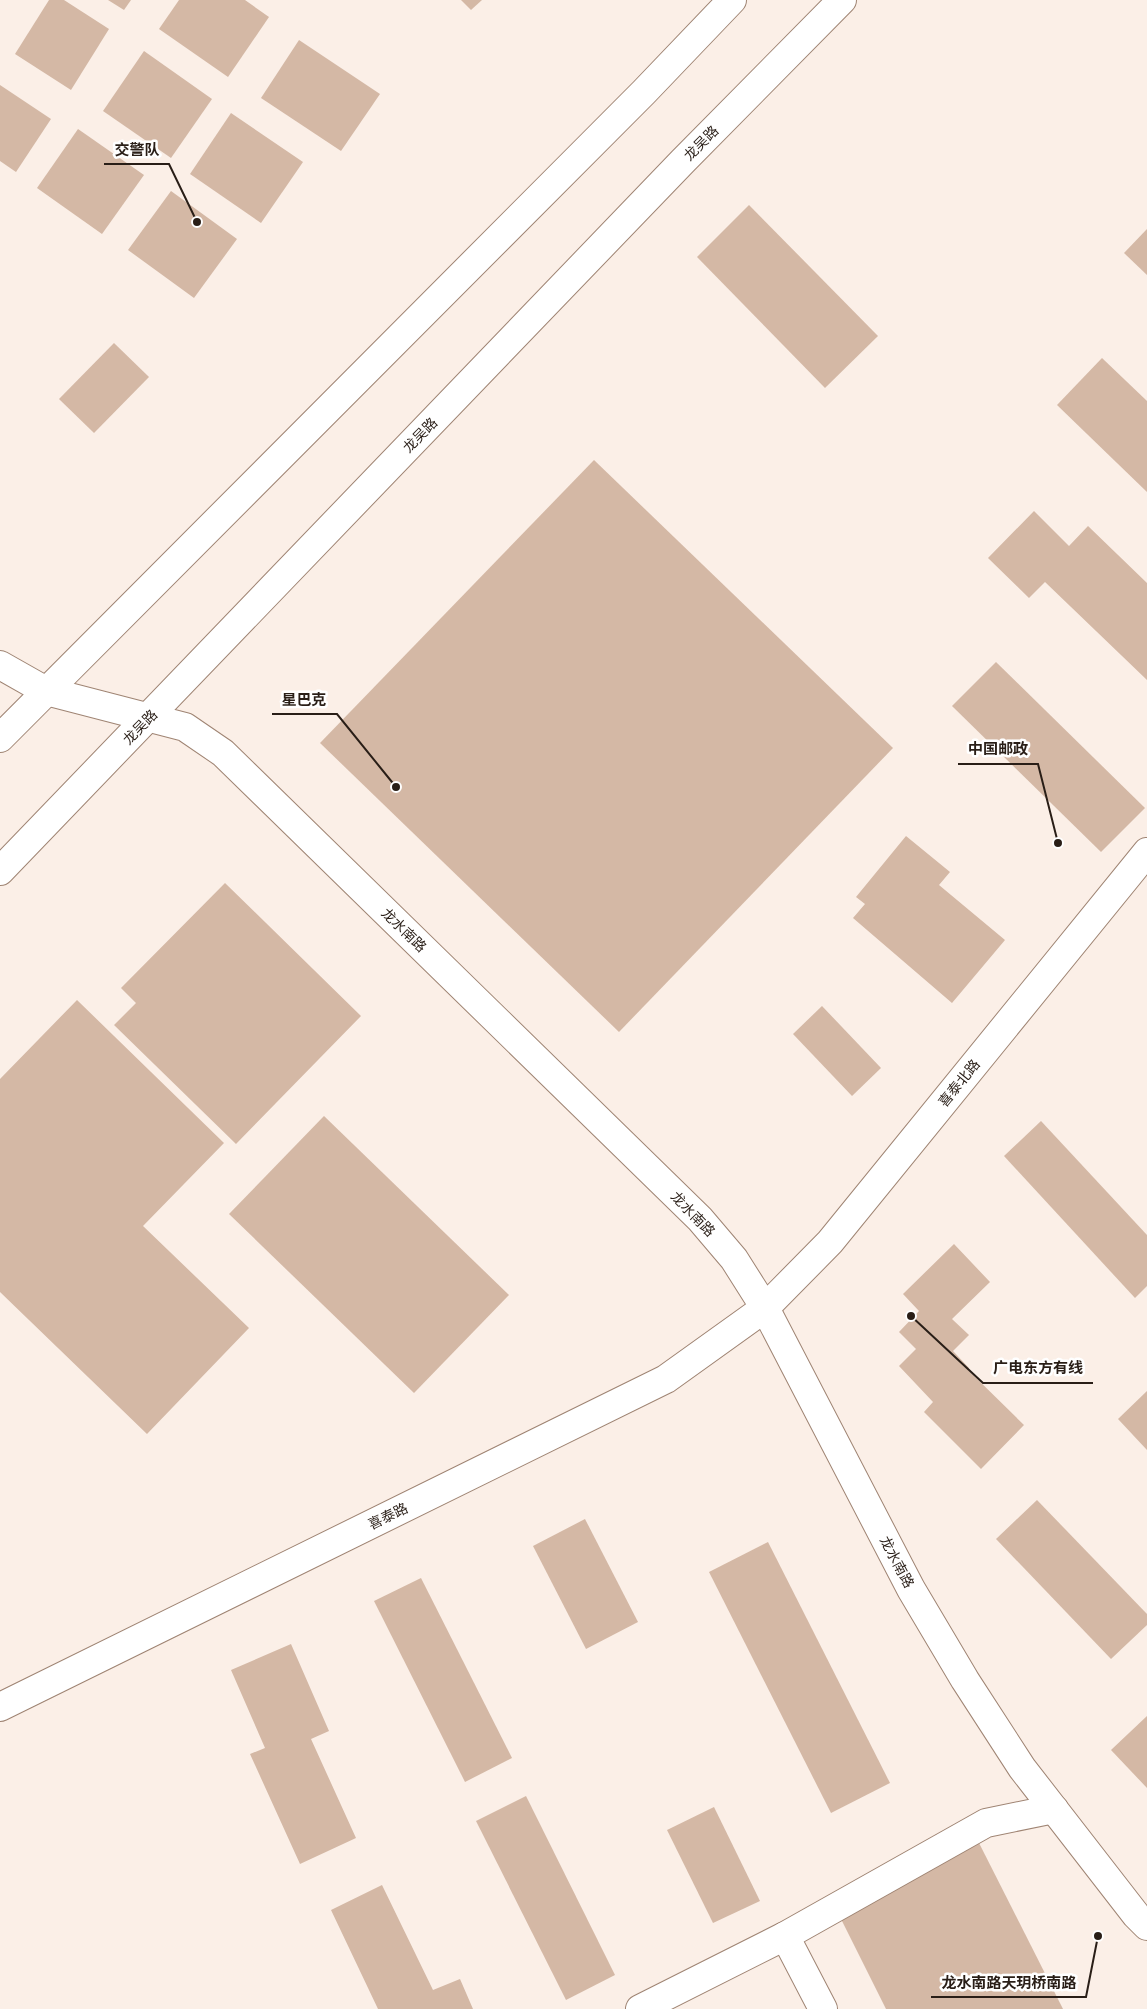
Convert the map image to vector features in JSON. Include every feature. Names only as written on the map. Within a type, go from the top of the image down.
[{"type":"main road","points":[[0,738],[637,99],[732,0]]},
{"type":"main road","name":"龙吴路","points":[[0,871],[682,162],[842,0]]},
{"type":"main road","name":"龙水南路","points":[[0,665],[46,691],[185,727],[223,753],[700,1219],[734,1259],[765,1308],[911,1589],[965,1680],[1022,1768],[1136,1915],[1147,1926]]},
{"type":"main road","name":"喜泰北路","points":[[765,1308],[830,1242],[1147,852]]},
{"type":"main road","name":"喜泰路","points":[[0,1707],[666,1379],[765,1308]]},
{"type":"main road","points":[[640,2009],[785,1936],[986,1823],[1054,1809]]},
{"type":"main road","points":[[785,1936],[823,2009]]},
{"type":"building","points":[[49,0],[64,0],[109,29],[71,90],[15,54]]},
{"type":"building","points":[[108,0],[131,0],[124,10]]},
{"type":"building","points":[[179,0],[245,0],[269,17],[228,77],[159,29]]},
{"type":"building","points":[[461,0],[482,0],[471,10]]},
{"type":"building","points":[[299,40],[380,94],[341,151],[261,98]]},
{"type":"building","points":[[144,51],[212,99],[171,158],[103,111]]},
{"type":"building","points":[[0,85],[51,119],[16,172],[0,161]]},
{"type":"building","points":[[231,113],[303,162],[261,223],[190,174]]},
{"type":"building","points":[[78,129],[144,175],[102,234],[37,188]]},
{"type":"building","points":[[171,191],[237,239],[194,298],[128,250]]},
{"type":"building","points":[[749,205],[878,336],[825,388],[697,257]]},
{"type":"building","points":[[1147,229],[1147,275],[1124,253]]},
{"type":"building","points":[[114,343],[149,377],[94,433],[59,399]]},
{"type":"building","points":[[1102,358],[1147,401],[1147,492],[1057,405]]},
{"type":"building","points":[[594,460],[893,748],[619,1032],[320,743]]},
{"type":"building","points":[[1034,511],[1069,546],[1088,526],[1147,583],[1147,680],[1045,582],[1029,598],[988,558]]},
{"type":"building","points":[[996,662],[1145,808],[1101,852],[952,706]]},
{"type":"building","points":[[906,836],[950,872],[939,885],[1005,940],[952,1003],[853,918],[865,904],[856,897]]},
{"type":"building","points":[[225,883],[361,1016],[236,1144],[114,1025],[136,1003],[121,988]]},
{"type":"building","points":[[77,1000],[224,1143],[143,1226],[249,1328],[147,1434],[0,1292],[0,1079]]},
{"type":"building","points":[[822,1006],[881,1068],[852,1096],[793,1034]]},
{"type":"building","points":[[324,1116],[509,1295],[414,1393],[229,1214]]},
{"type":"building","points":[[1041,1121],[1147,1235],[1147,1286],[1135,1298],[1004,1156]]},
{"type":"building","points":[[954,1244],[990,1282],[952,1319],[969,1335],[953,1351],[969,1368],[968,1370],[1024,1425],[981,1469],[924,1412],[933,1402],[899,1366],[916,1349],[899,1332],[919,1311],[903,1294]]},
{"type":"building","points":[[1147,1391],[1147,1450],[1118,1419]]},
{"type":"building","points":[[1037,1500],[1147,1614],[1147,1625],[1111,1659],[996,1539]]},
{"type":"building","points":[[585,1519],[638,1622],[586,1649],[533,1546]]},
{"type":"building","points":[[768,1542],[890,1783],[831,1813],[709,1572]]},
{"type":"building","points":[[421,1578],[512,1758],[465,1782],[374,1601]]},
{"type":"building","points":[[291,1644],[329,1731],[311,1739],[356,1838],[300,1864],[250,1754],[265,1748],[231,1670]]},
{"type":"building","points":[[1147,1716],[1147,1788],[1111,1750]]},
{"type":"building","points":[[526,1796],[615,1975],[566,2000],[476,1821]]},
{"type":"building","points":[[714,1807],[760,1901],[713,1923],[667,1830]]},
{"type":"building","points":[[978,1841],[1063,2009],[886,2009],[837,1911]]},
{"type":"building","points":[[382,1885],[433,1990],[460,1979],[473,2009],[378,2009],[331,1910]]},
{"type":"place","name":"交警队","points":[[197,222]]},
{"type":"place","name":"星巴克","points":[[396,787]]},
{"type":"place","name":"中国邮政","points":[[1058,843]]},
{"type":"place","name":"广电东方有线","points":[[911,1316]]},
{"type":"place","name":"龙水南路天玥桥南路","points":[[1098,1936]]}]
